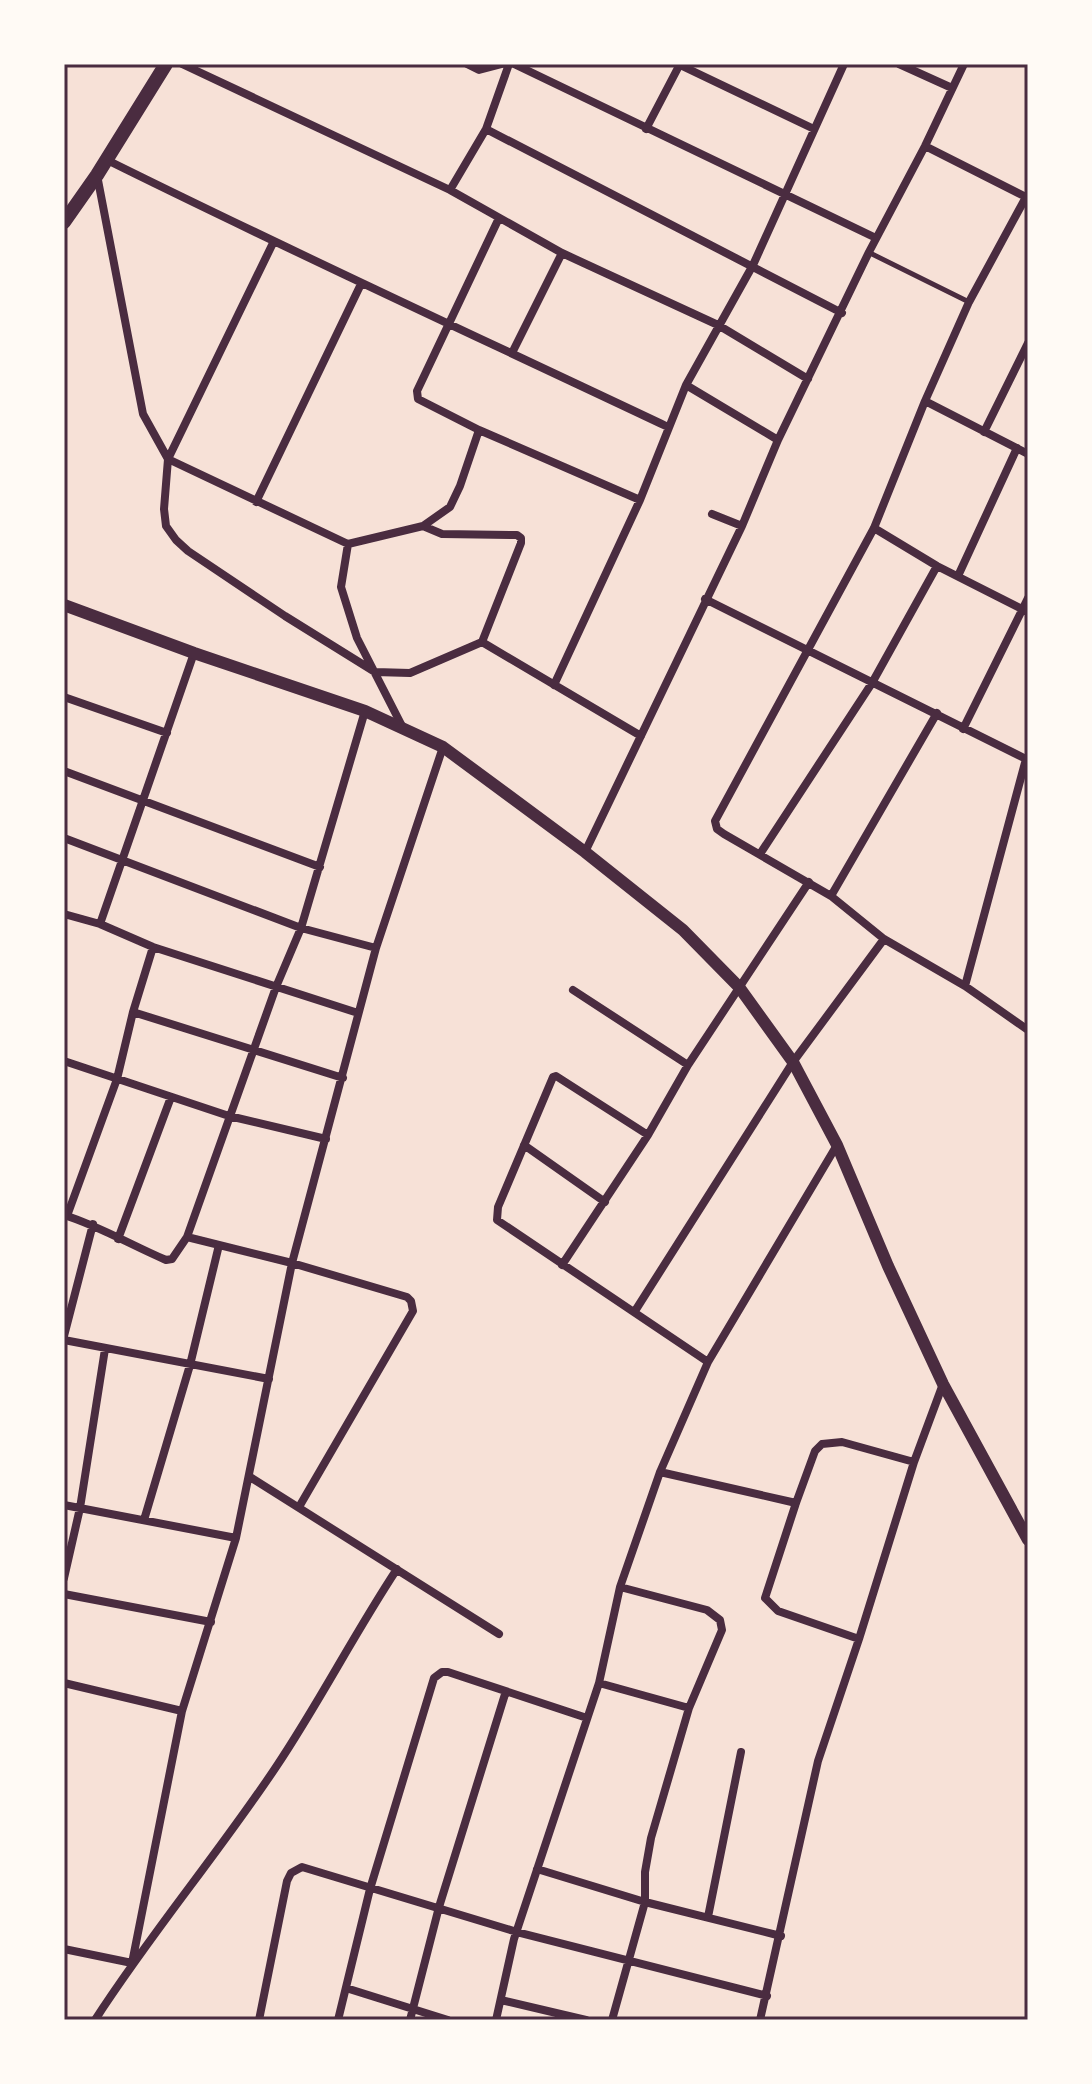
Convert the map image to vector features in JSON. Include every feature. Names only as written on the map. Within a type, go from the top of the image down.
[{"type":"main road","points":[[65,219],[97,175],[160,66]]},
{"type":"street","points":[[182,64],[450,190],[562,253],[718,325],[808,379]]},
{"type":"street","points":[[467,64],[481,67],[502,64]]},
{"type":"street","points":[[450,190],[486,129],[512,64],[876,238]]},
{"type":"street","points":[[646,129],[680,64],[814,129]]},
{"type":"street","points":[[554,685],[640,500],[686,385],[753,265],[844,64]]},
{"type":"street","points":[[899,64],[952,88]]},
{"type":"street","points":[[585,852],[742,526],[778,440],[964,64]]},
{"type":"street","points":[[486,129],[842,313]]},
{"type":"street","points":[[925,146],[1027,198],[969,302],[874,528],[715,821],[717,829],[831,896],[884,939],[965,986],[1028,1030]]},
{"type":"street","points":[[105,159],[273,243],[668,427]]},
{"type":"street","points":[[97,175],[143,414],[168,459],[348,544],[423,526],[450,507],[479,430]]},
{"type":"street","points":[[499,218],[417,396],[420,402],[479,430],[640,500]]},
{"type":"street","points":[[273,243],[168,459],[164,509],[166,526],[176,540],[285,616],[375,672],[410,673],[482,642],[517,558],[521,538],[509,534],[442,534],[423,526]]},
{"type":"street","points":[[512,353],[562,253]]},
{"type":"street","points":[[256,502],[361,284]]},
{"type":"street","points":[[984,432],[1026,354],[1028,343]]},
{"type":"street","points":[[686,385],[778,440]]},
{"type":"street","points":[[925,401],[1028,454]]},
{"type":"street","points":[[958,576],[1017,448]]},
{"type":"street","points":[[712,514],[742,526]]},
{"type":"street","points":[[874,528],[937,566],[1025,611]]},
{"type":"street","points":[[348,544],[341,587],[357,638],[402,726]]},
{"type":"street","points":[[760,854],[872,683],[937,566]]},
{"type":"street","points":[[963,729],[1025,611],[1028,598]]},
{"type":"street","points":[[705,599],[1027,760],[965,986]]},
{"type":"street","points":[[64,605],[365,711],[443,747],[585,852],[683,930],[739,987],[793,1062],[837,1145],[888,1266],[943,1384],[1028,1540]]},
{"type":"street","points":[[482,642],[641,736]]},
{"type":"street","points":[[100,924],[194,653]]},
{"type":"street","points":[[64,697],[167,733]]},
{"type":"street","points":[[153,947],[117,1079],[66,1215],[93,1224],[118,1239],[169,1260],[187,1237],[276,987],[301,928],[365,711]]},
{"type":"street","points":[[831,896],[937,713]]},
{"type":"street","points":[[132,1963],[182,1711],[236,1538],[292,1263],[376,948],[443,747]]},
{"type":"street","points":[[64,771],[320,867]]},
{"type":"street","points":[[64,838],[301,928],[376,948]]},
{"type":"street","points":[[562,1265],[648,1135],[688,1065],[809,882]]},
{"type":"street","points":[[64,914],[100,924],[153,947],[358,1013]]},
{"type":"street","points":[[635,1311],[793,1062],[884,939]]},
{"type":"street","points":[[573,990],[688,1065]]},
{"type":"street","points":[[133,1012],[343,1078]]},
{"type":"street","points":[[64,1061],[229,1116],[326,1139]]},
{"type":"street","points":[[648,1135],[556,1076],[550,1081],[498,1207],[497,1220],[708,1362]]},
{"type":"street","points":[[118,1239],[171,1097]]},
{"type":"street","points":[[524,1145],[605,1202]]},
{"type":"street","points":[[496,2020],[517,1932],[599,1683],[620,1587],[660,1472],[708,1362],[837,1145]]},
{"type":"street","points":[[93,1224],[64,1338],[105,1349],[269,1379]]},
{"type":"street","points":[[187,1237],[292,1263],[407,1297],[414,1305],[299,1507]]},
{"type":"street","points":[[144,1520],[190,1365],[219,1245]]},
{"type":"street","points":[[64,1578],[80,1508],[105,1349]]},
{"type":"street","points":[[760,2020],[818,1761],[914,1462],[943,1384]]},
{"type":"street","points":[[859,1639],[778,1611],[765,1598],[815,1451],[822,1444],[842,1442],[914,1462]]},
{"type":"street","points":[[660,1472],[796,1503]]},
{"type":"street","points":[[250,1477],[499,1634]]},
{"type":"street","points":[[64,1505],[236,1538]]},
{"type":"street","points":[[95,2020],[132,1963],[276,1767],[397,1569]]},
{"type":"street","points":[[612,2020],[645,1902],[645,1872],[651,1838],[689,1708],[722,1630],[720,1620],[707,1610],[620,1587]]},
{"type":"street","points":[[64,1594],[211,1622]]},
{"type":"street","points":[[338,2020],[370,1889],[434,1678],[448,1672],[587,1718]]},
{"type":"street","points":[[64,1683],[182,1711]]},
{"type":"street","points":[[599,1683],[689,1708]]},
{"type":"street","points":[[411,2015],[439,1907],[506,1691]]},
{"type":"street","points":[[708,1917],[741,1752]]},
{"type":"street","points":[[259,2020],[287,1881],[291,1873],[302,1867],[517,1932],[767,1996]]},
{"type":"street","points":[[537,1869],[645,1902],[781,1936]]},
{"type":"street","points":[[64,1949],[132,1963]]},
{"type":"street","points":[[346,1988],[411,2015],[448,2020]]},
{"type":"street","points":[[501,2000],[586,2020]]},
{"type":"lane","points":[[869,252],[969,302]]}]
